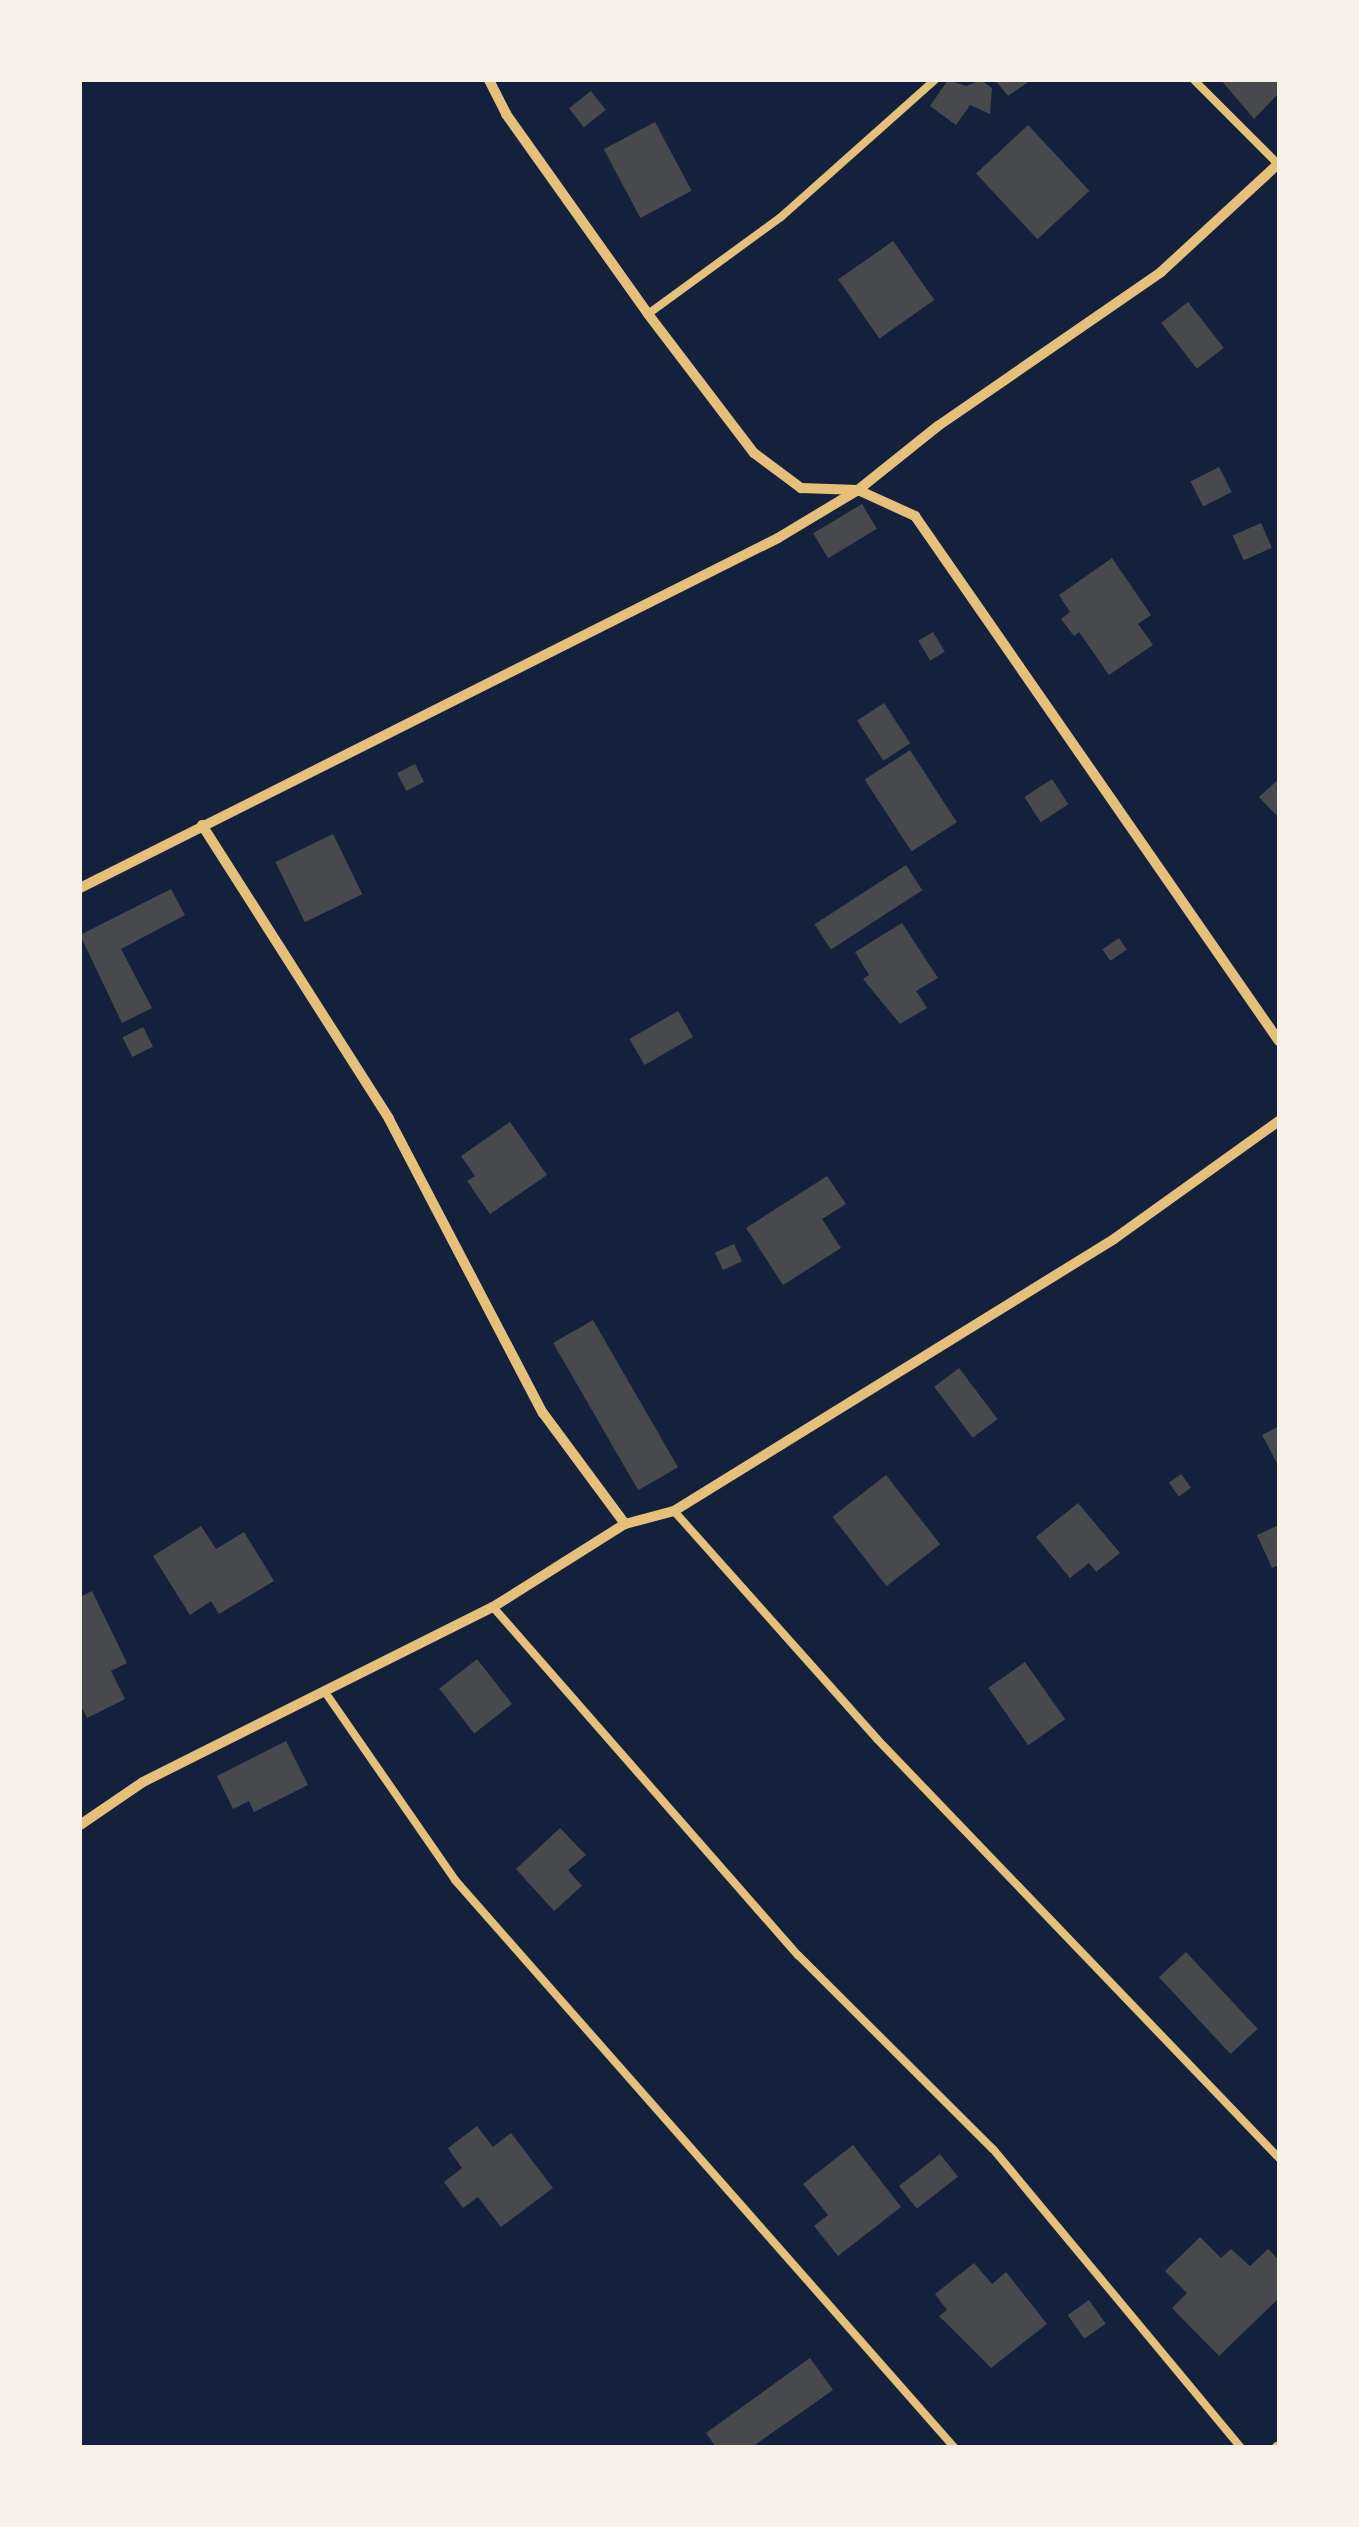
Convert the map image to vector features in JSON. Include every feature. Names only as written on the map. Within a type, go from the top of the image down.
[{"type":"street","points":[[489,80],[506,114],[648,314],[754,453],[801,488],[858,490],[915,516],[1279,1041]]},
{"type":"street","points":[[80,888],[778,538],[858,490],[938,426],[1161,272],[1278,163]]},
{"type":"street","points":[[202,826],[388,1119],[544,1413],[625,1524]]},
{"type":"street","points":[[80,1824],[143,1782],[493,1607],[625,1524],[674,1512],[1048,1281],[1279,1121]]},
{"type":"lane","points":[[648,314],[781,217],[935,80]]},
{"type":"lane","points":[[1194,80],[1278,163]]},
{"type":"lane","points":[[674,1512],[877,1739],[1279,2158]]},
{"type":"lane","points":[[493,1607],[798,1955],[992,2149],[1240,2447]]},
{"type":"lane","points":[[325,1692],[455,1880],[954,2447]]},
{"type":"building","points":[[948,80],[966,86],[981,80],[992,88],[990,114],[970,105],[956,125],[930,106]]},
{"type":"building","points":[[995,80],[1031,80],[1008,96]]},
{"type":"building","points":[[1221,80],[1279,80],[1279,93],[1254,119]]},
{"type":"building","points":[[591,91],[606,110],[584,127],[569,108]]},
{"type":"building","points":[[655,122],[692,191],[640,218],[604,149]]},
{"type":"building","points":[[1028,125],[1089,191],[1037,239],[976,173]]},
{"type":"building","points":[[893,241],[934,300],[879,338],[838,279]]},
{"type":"building","points":[[1188,302],[1224,348],[1197,369],[1161,323]]},
{"type":"building","points":[[1219,467],[1232,492],[1203,506],[1190,482]]},
{"type":"building","points":[[862,504],[877,529],[828,558],[813,533]]},
{"type":"building","points":[[1261,523],[1272,548],[1244,560],[1233,536]]},
{"type":"building","points":[[1112,558],[1151,615],[1138,624],[1153,645],[1109,675],[1079,632],[1074,636],[1061,619],[1070,612],[1059,595]]},
{"type":"building","points":[[933,632],[945,652],[930,660],[918,641]]},
{"type":"building","points":[[884,703],[910,743],[883,761],[857,720]]},
{"type":"building","points":[[910,750],[957,822],[912,852],[865,779]]},
{"type":"building","points":[[415,764],[424,782],[406,791],[397,773]]},
{"type":"building","points":[[1052,779],[1068,804],[1041,822],[1024,797]]},
{"type":"building","points":[[1279,779],[1279,818],[1259,797]]},
{"type":"building","points":[[333,834],[362,894],[305,922],[275,862]]},
{"type":"building","points":[[906,865],[922,890],[831,950],[815,924]]},
{"type":"building","points":[[171,889],[185,915],[121,949],[152,1008],[122,1023],[80,935]]},
{"type":"building","points":[[902,923],[938,978],[916,991],[927,1008],[900,1024],[863,979],[869,975],[855,952]]},
{"type":"building","points":[[1119,938],[1127,950],[1110,961],[1102,949]]},
{"type":"building","points":[[678,1011],[693,1037],[645,1065],[630,1039]]},
{"type":"building","points":[[143,1027],[153,1047],[132,1057],[123,1037]]},
{"type":"building","points":[[510,1122],[547,1175],[490,1214],[467,1181],[475,1176],[461,1156]]},
{"type":"building","points":[[827,1176],[846,1204],[822,1219],[841,1248],[783,1285],[746,1228]]},
{"type":"building","points":[[734,1244],[742,1261],[723,1270],[715,1253]]},
{"type":"building","points":[[593,1320],[678,1467],[638,1490],[553,1343]]},
{"type":"building","points":[[959,1368],[998,1419],[973,1438],[934,1387]]},
{"type":"building","points":[[1279,1426],[1279,1467],[1262,1435]]},
{"type":"building","points":[[1181,1474],[1191,1488],[1179,1497],[1169,1483]]},
{"type":"building","points":[[886,1475],[940,1544],[887,1586],[832,1517]]},
{"type":"building","points":[[1078,1503],[1120,1553],[1096,1572],[1089,1563],[1070,1578],[1036,1537]]},
{"type":"building","points":[[1279,1525],[1279,1565],[1272,1568],[1257,1535]]},
{"type":"building","points":[[201,1526],[216,1549],[244,1532],[274,1581],[219,1614],[211,1601],[190,1615],[153,1556]]},
{"type":"building","points":[[92,1591],[127,1663],[111,1671],[125,1699],[87,1718],[80,1704],[80,1597]]},
{"type":"building","points":[[477,1659],[512,1704],[474,1733],[439,1689]]},
{"type":"building","points":[[1025,1662],[1065,1719],[1028,1745],[988,1688]]},
{"type":"building","points":[[286,1741],[308,1785],[254,1812],[249,1801],[233,1809],[217,1776]]},
{"type":"building","points":[[560,1828],[586,1855],[568,1870],[582,1886],[554,1911],[516,1869]]},
{"type":"building","points":[[1186,1952],[1258,2029],[1231,2054],[1159,1977]]},
{"type":"building","points":[[477,2126],[493,2147],[511,2133],[553,2188],[501,2227],[478,2197],[463,2208],[444,2182],[462,2168],[448,2148]]},
{"type":"building","points":[[853,2145],[901,2207],[838,2256],[814,2226],[828,2215],[803,2184]]},
{"type":"building","points":[[940,2154],[958,2177],[917,2209],[899,2186]]},
{"type":"building","points":[[1200,2237],[1221,2258],[1231,2249],[1250,2266],[1268,2249],[1279,2260],[1279,2298],[1219,2356],[1172,2308],[1187,2293],[1165,2271]]},
{"type":"building","points":[[974,2263],[992,2284],[1006,2272],[1047,2324],[991,2368],[939,2316],[947,2310],[935,2294]]},
{"type":"building","points":[[1089,2300],[1106,2324],[1084,2339],[1068,2315]]},
{"type":"building","points":[[810,2358],[833,2390],[752,2447],[716,2447],[706,2433]]}]
